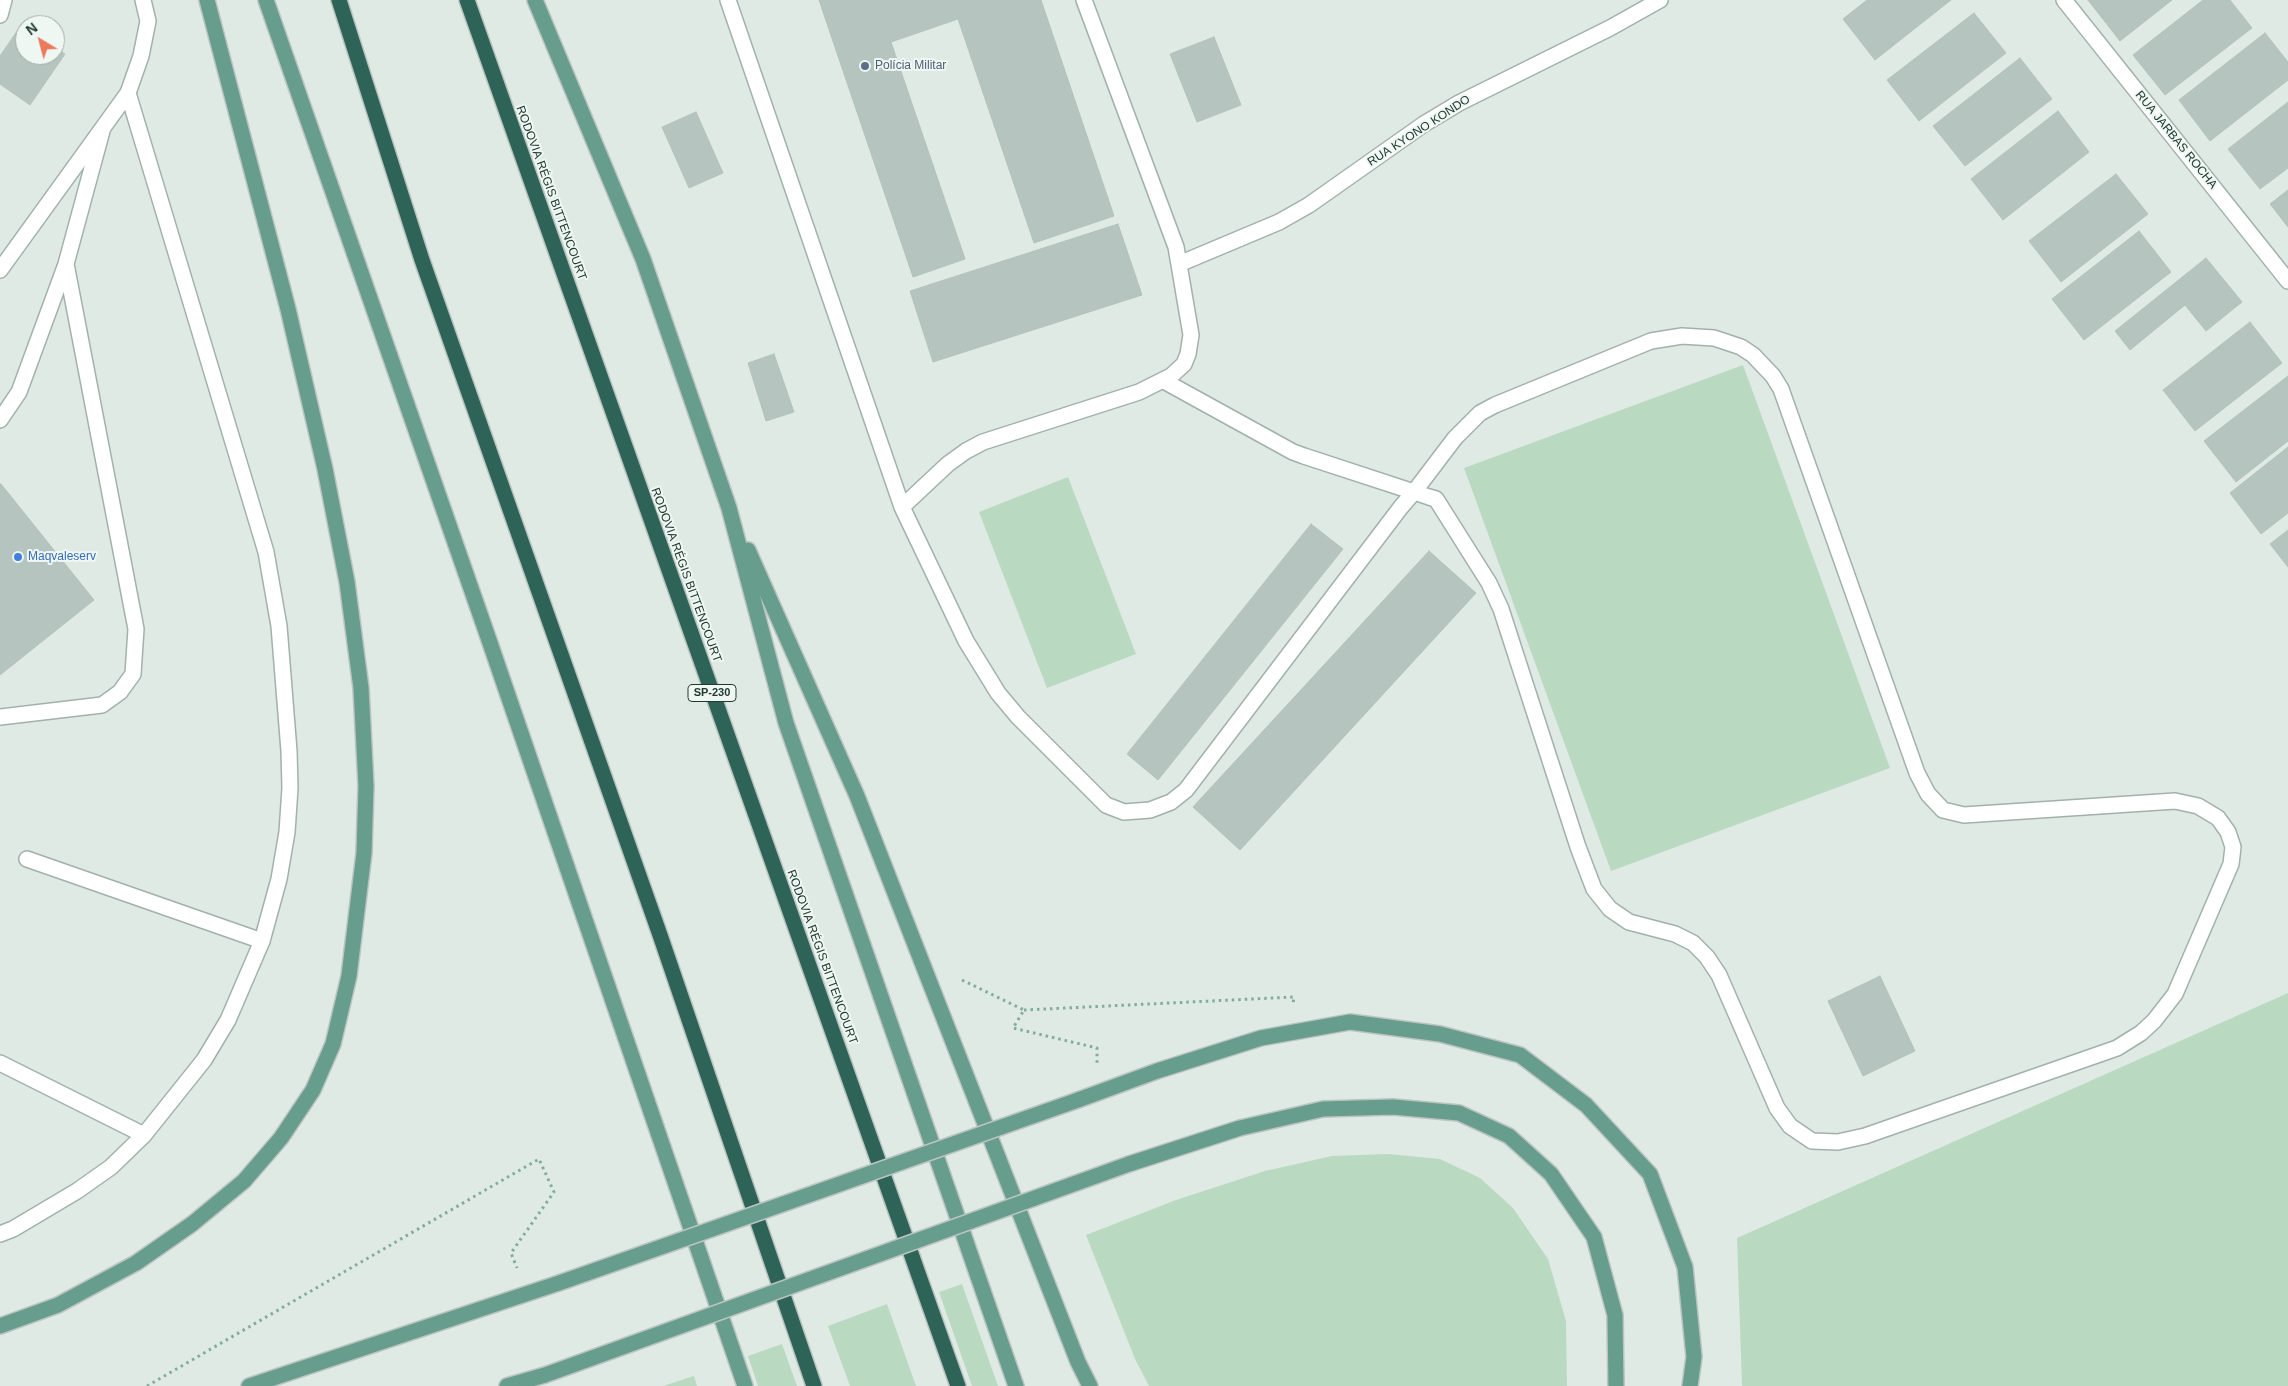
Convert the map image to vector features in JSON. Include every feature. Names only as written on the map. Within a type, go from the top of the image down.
[{"type":"highway","points":[[339,0],[422,260],[656,925],[814,1386]]},
{"type":"highway","name":"RODOVIA RÉGIS BITTENCOURT","points":[[467,0],[958,1386]]},
{"type":"main road","points":[[0,1326],[58,1305],[136,1263],[192,1224],[244,1181],[281,1138],[313,1090],[332,1044],[349,976],[364,853],[366,786],[362,688],[347,582],[325,469],[288,309],[207,0]]},
{"type":"main road","points":[[266,0],[490,640],[745,1386]]},
{"type":"main road","points":[[535,0],[643,259],[729,508],[786,722],[1016,1386]]},
{"type":"main road","points":[[729,508],[857,796],[1075,1353],[1090,1386]]},
{"type":"main road","points":[[249,1386],[559,1283],[1096,1093],[1261,1038],[1350,1022],[1440,1034],[1520,1055],[1586,1105],[1650,1174],[1685,1267],[1694,1357],[1690,1386]]},
{"type":"main road","points":[[507,1386],[545,1375],[1129,1164],[1240,1128],[1324,1109],[1393,1107],[1459,1113],[1509,1136],[1550,1174],[1594,1238],[1615,1315],[1616,1386]]},
{"type":"street","points":[[0,15],[4,0]]},
{"type":"street","points":[[0,270],[128,93],[141,56],[148,21],[143,0]]},
{"type":"street","points":[[728,0],[902,508],[966,641],[998,693],[1018,717],[1106,805],[1124,812],[1142,812],[1161,807],[1186,790],[1414,492],[1466,425],[1494,405],[1651,341],[1665,338],[1714,338],[1742,347],[1764,365],[1781,389],[1917,773],[1928,794],[1943,810],[1964,815],[2175,801],[2198,806],[2218,818],[2228,832],[2233,847],[2231,864],[2175,994],[2167,1006],[2141,1033],[2117,1048],[1865,1136],[1838,1142],[1812,1141],[1790,1126],[1777,1108],[1719,975],[1707,956],[1693,943],[1676,934],[1629,922],[1610,909],[1594,889],[1578,847],[1501,608],[1489,583],[1436,499],[1414,492],[1293,452],[1164,381]]},
{"type":"street","points":[[902,508],[948,464],[983,442],[1139,392],[1164,381],[1184,364],[1191,344],[1176,247],[1084,0]]},
{"type":"street","name":"RUA KYONO KONDO","points":[[1180,264],[1279,222],[1308,205],[1424,124],[1459,103],[1660,0]]},
{"type":"street","name":"RUA JARBAS ROCHA","points":[[2064,0],[2288,281]]},
{"type":"street","points":[[0,1234],[13,1229],[77,1191],[111,1167],[144,1135],[204,1060],[228,1020],[262,941],[279,878],[286,832],[290,788],[289,751],[279,626],[266,552],[128,93]]},
{"type":"street","points":[[0,420],[19,392],[66,264],[102,131]]},
{"type":"street","points":[[0,717],[102,705],[120,692],[133,674],[136,629],[66,264]]},
{"type":"street","points":[[27,859],[262,941]]},
{"type":"street","points":[[0,1063],[144,1135]]},
{"type":"path","points":[[962,980],[1024,1010],[1294,997],[1291,1032]]},
{"type":"path","points":[[1024,1010],[1012,1028],[1097,1048],[1096,1093]]},
{"type":"path","points":[[147,1386],[538,1159],[554,1192],[511,1253],[526,1294]]},
{"type":"green space","points":[[1743,365],[1890,768],[1611,871],[1464,468]]},
{"type":"green space","points":[[1068,477],[1136,654],[1047,688],[979,512]]},
{"type":"green space","points":[[2288,993],[2288,1386],[1742,1386],[1737,1238]]},
{"type":"green space","points":[[1388,1154],[1440,1159],[1480,1178],[1513,1208],[1548,1259],[1566,1321],[1567,1386],[1149,1386],[1135,1359],[1086,1235],[1176,1200],[1265,1171],[1332,1156]]},
{"type":"green space","points":[[962,1284],[998,1386],[972,1386],[939,1292]]},
{"type":"green space","points":[[887,1304],[916,1386],[850,1386],[828,1326]]},
{"type":"green space","points":[[782,1344],[797,1386],[758,1386],[748,1356]]},
{"type":"green space","points":[[694,1376],[697,1386],[663,1386]]},
{"type":"building","points":[[819,0],[1041,0],[1114,216],[1034,243],[958,19],[891,42],[965,259],[913,277]]},
{"type":"building","points":[[1867,0],[1951,0],[1875,60],[1843,19]]},
{"type":"building","points":[[2088,0],[2172,0],[2120,41]]},
{"type":"building","points":[[2203,0],[2230,0],[2252,28],[2165,95],[2133,55]]},
{"type":"building","points":[[1974,13],[2006,53],[1919,121],[1887,80]]},
{"type":"building","points":[[2265,33],[2288,62],[2288,80],[2210,141],[2179,100]]},
{"type":"building","points":[[15,34],[15,65],[57,65],[30,105],[0,84],[0,56]]},
{"type":"building","points":[[1214,37],[1241,105],[1197,122],[1170,54]]},
{"type":"building","points":[[2020,58],[2052,99],[1965,166],[1933,126]]},
{"type":"building","points":[[2288,102],[2288,168],[2260,189],[2228,149]]},
{"type":"building","points":[[2058,111],[2089,152],[2003,220],[1971,179]]},
{"type":"building","points":[[696,112],[723,173],[689,188],[662,127]]},
{"type":"building","points":[[2116,174],[2148,214],[2061,282],[2029,241]]},
{"type":"building","points":[[2288,190],[2288,227],[2270,204]]},
{"type":"building","points":[[1118,224],[1142,295],[933,362],[910,291]]},
{"type":"building","points":[[2139,231],[2171,272],[2084,340],[2052,299]]},
{"type":"building","points":[[2206,258],[2242,302],[2206,331],[2185,305],[2130,350],[2115,331]]},
{"type":"building","points":[[2250,322],[2282,363],[2195,431],[2163,390]]},
{"type":"building","points":[[774,354],[794,412],[766,421],[748,363]]},
{"type":"building","points":[[2288,376],[2288,441],[2236,482],[2204,441]]},
{"type":"building","points":[[2288,447],[2288,513],[2261,534],[2230,493]]},
{"type":"building","points":[[0,485],[94,600],[0,675]]},
{"type":"building","points":[[1311,524],[1343,549],[1158,780],[1127,754]]},
{"type":"building","points":[[2288,530],[2288,567],[2270,544]]},
{"type":"building","points":[[1429,551],[1476,593],[1240,850],[1193,807]]},
{"type":"building","points":[[1880,976],[1915,1051],[1863,1076],[1828,1001]]},
{"type":"place","name":"Polícia Militar","points":[[865,66]]},
{"type":"place","name":"Maqvaleserv","points":[[18,557]]}]
